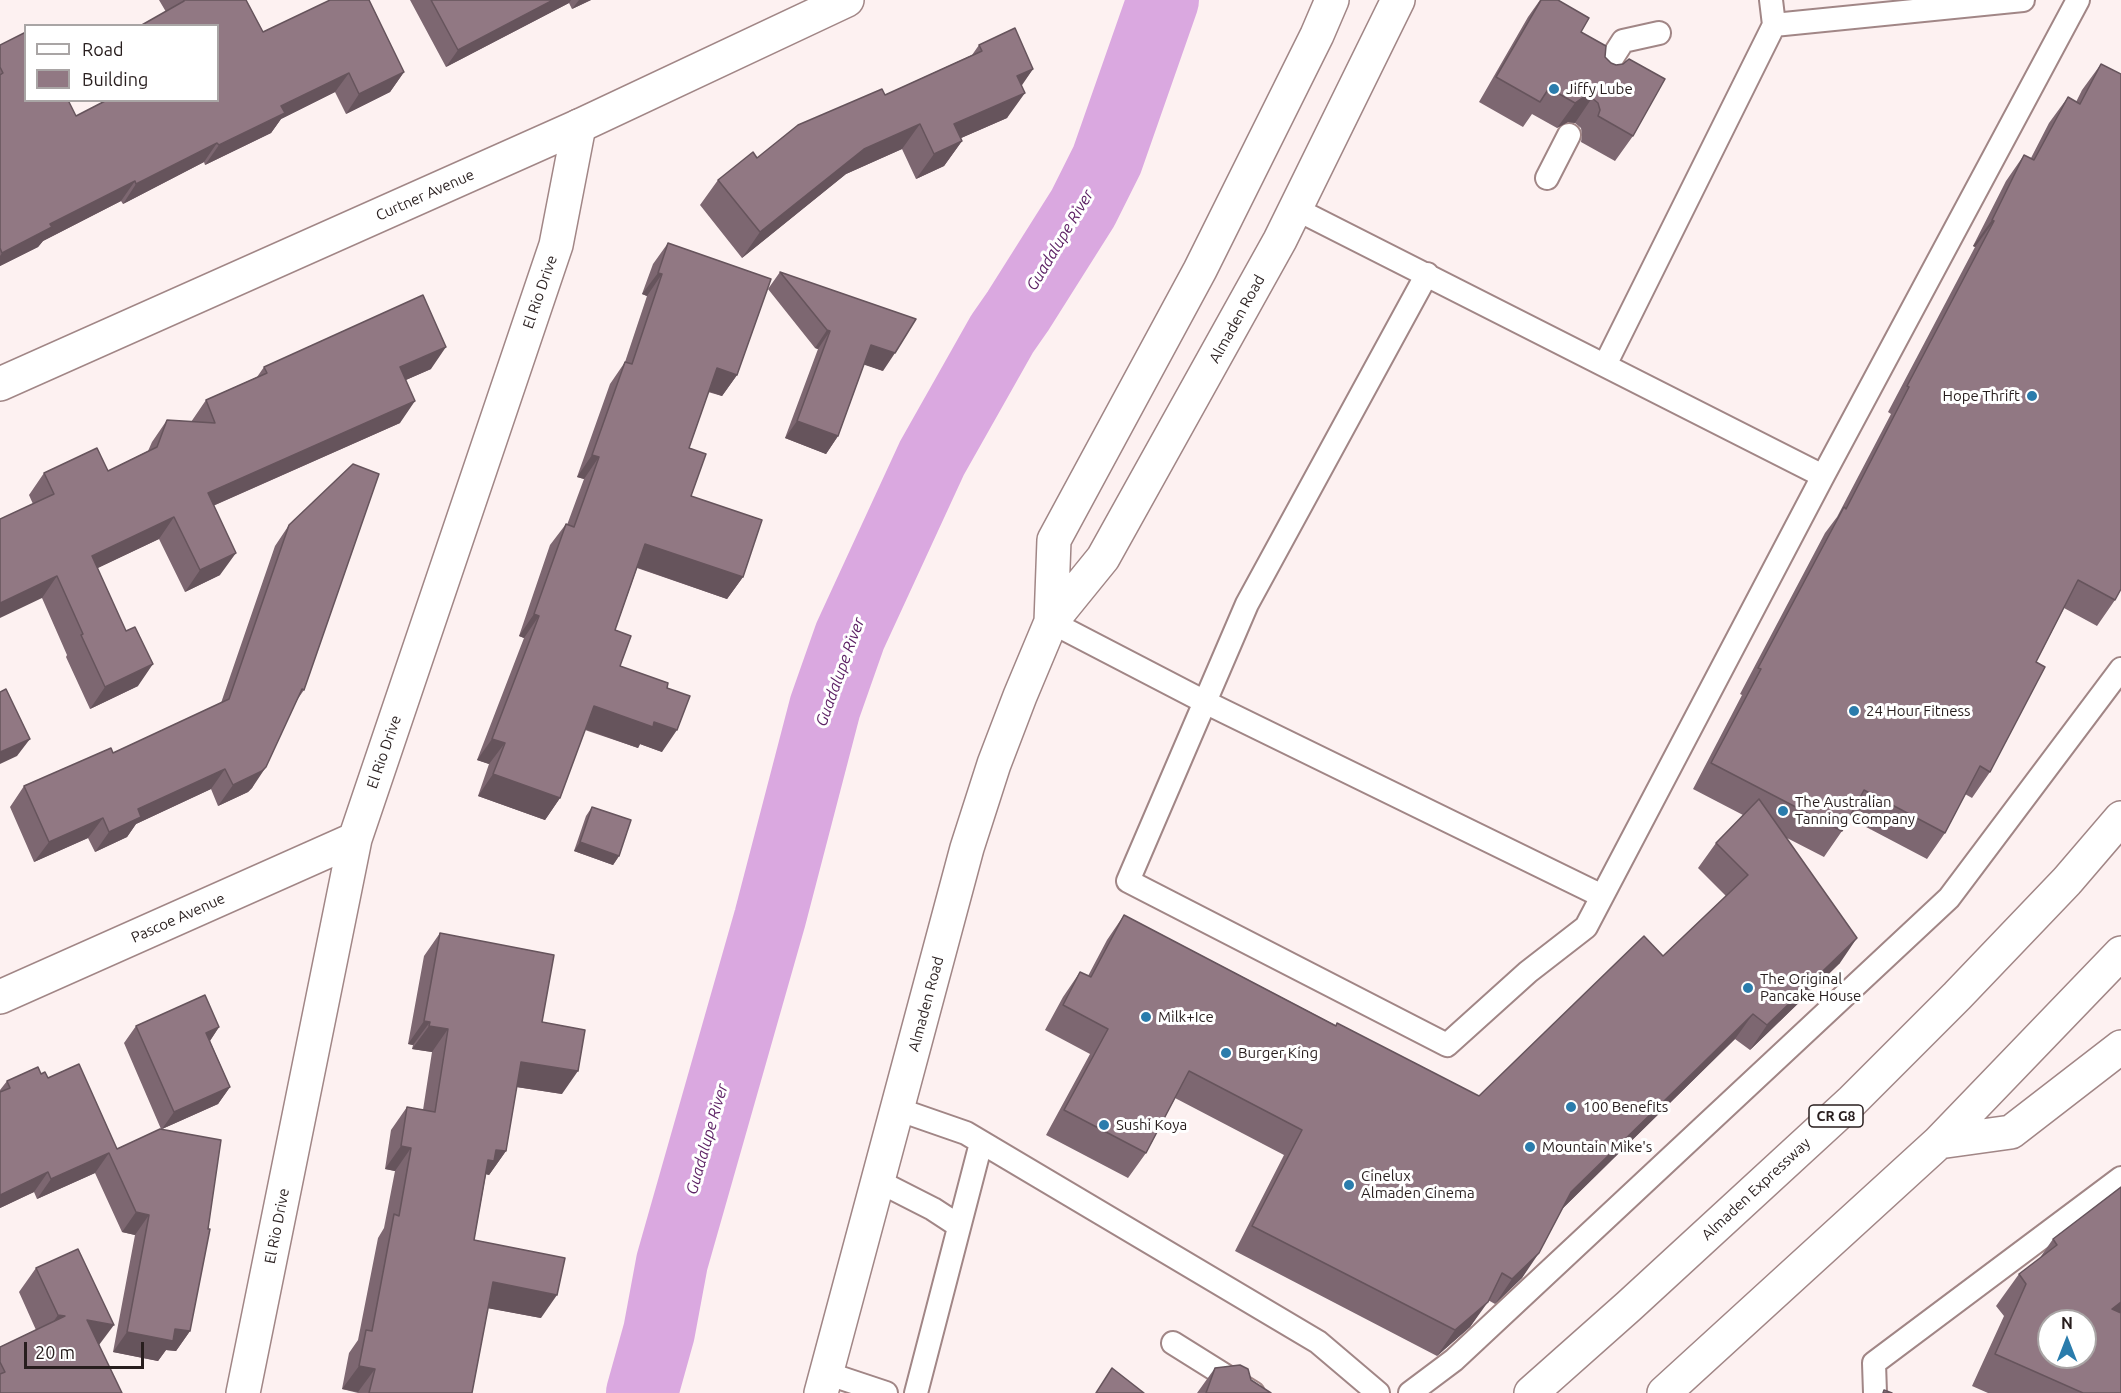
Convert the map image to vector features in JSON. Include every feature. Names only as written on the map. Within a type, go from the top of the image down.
[{"type":"street","name":"Curtner Avenue","points":[[0,384],[579,126],[847,0]]},
{"type":"street","name":"Almaden Road","points":[[1051,622],[1054,540],[1200,270],[1317,35],[1332,0]]},
{"type":"street","name":"Almaden Road","points":[[824,1383],[967,848],[994,764],[1051,622],[1103,558],[1236,320],[1296,209],[1398,0]]},
{"type":"street","name":"El Rio Drive","points":[[243,1393],[355,839],[556,245],[579,126]]},
{"type":"street","name":"Almaden Expressway","points":[[1531,1393],[1852,1101],[2051,897],[2121,818]]},
{"type":"street","name":"Pascoe Avenue","points":[[0,998],[355,839]]},
{"type":"street","points":[[1664,1393],[1939,1142],[2121,954]]},
{"type":"street","points":[[1939,1142],[2011,1132],[2121,1047]]},
{"type":"lane","points":[[1605,365],[1774,26],[1771,0]]},
{"type":"lane","points":[[1774,26],[2023,0]]},
{"type":"lane","points":[[1427,274],[1247,604],[1128,881],[1447,1046],[1528,972],[1586,927],[1823,476],[2078,0]]},
{"type":"lane","points":[[1600,77],[1623,41],[1659,33]]},
{"type":"lane","points":[[1547,178],[1569,135]]},
{"type":"lane","points":[[1296,209],[1823,476]]},
{"type":"lane","points":[[1051,622],[1205,702],[1602,896]]},
{"type":"lane","points":[[1410,1393],[1454,1360],[1949,898],[2121,669]]},
{"type":"lane","points":[[897,1109],[966,1133],[1318,1342],[1378,1393]]},
{"type":"lane","points":[[916,1393],[981,1143]]},
{"type":"lane","points":[[1875,1393],[1874,1363],[2121,1178]]},
{"type":"lane","points":[[878,1181],[959,1226]]},
{"type":"lane","points":[[1173,1343],[1253,1393]]},
{"type":"lane","points":[[824,1383],[886,1393]]},
{"type":"building","points":[[246,0],[263,32],[330,0],[369,0],[404,72],[359,94],[349,73],[281,106],[285,113],[219,145],[217,143],[136,184],[135,181],[50,224],[52,227],[2,253],[0,248],[0,75],[3,73],[0,67],[0,45],[24,33],[24,102],[69,102],[76,116],[103,102],[219,102],[219,24],[144,24],[184,1]]},
{"type":"building","points":[[431,0],[553,0],[458,50]]},
{"type":"building","points":[[1541,0],[1558,0],[1589,18],[1581,32],[1606,46],[1605,57],[1611,63],[1623,64],[1629,59],[1665,79],[1633,136],[1598,116],[1600,110],[1598,103],[1592,98],[1585,96],[1575,103],[1549,88],[1540,102],[1496,77]]},
{"type":"building","points":[[1015,28],[1033,69],[1017,76],[1025,93],[954,124],[962,141],[934,154],[920,124],[864,149],[760,232],[718,180],[753,152],[757,158],[798,125],[882,89],[885,95],[982,51],[979,45]]},
{"type":"building","points":[[2101,64],[2121,74],[2121,589],[2115,600],[2078,580],[2036,662],[2045,667],[1990,772],[1980,766],[1945,833],[1864,790],[1842,831],[1711,763],[1761,669],[1758,668],[1844,507],[1846,509],[1909,387],[1907,386],[1994,221],[1992,220],[2024,155],[2034,160],[2068,97],[2080,104]]},
{"type":"building","points":[[668,243],[771,279],[737,375],[717,368],[689,448],[706,454],[691,496],[762,520],[743,577],[645,544],[615,630],[631,636],[620,666],[668,683],[667,688],[690,696],[677,730],[654,722],[653,727],[594,706],[560,798],[493,774],[505,743],[492,739],[539,616],[534,614],[566,524],[574,527],[599,457],[592,455],[625,362],[632,364],[662,274],[658,273]]},
{"type":"building","points":[[780,272],[916,319],[895,353],[871,345],[838,436],[797,421],[830,331]]},
{"type":"building","points":[[423,295],[446,347],[400,367],[415,401],[208,493],[236,553],[200,570],[174,517],[92,556],[126,631],[135,627],[153,664],[105,687],[57,576],[0,603],[0,519],[54,494],[44,473],[97,448],[108,471],[157,447],[167,420],[215,423],[206,400],[267,373],[264,367]]},
{"type":"building","points":[[353,464],[379,474],[304,690],[302,689],[266,767],[233,785],[225,769],[138,809],[141,817],[109,832],[103,818],[49,842],[24,786],[111,748],[113,753],[229,699],[289,525]]},
{"type":"building","points":[[6,689],[30,739],[0,752],[0,692]]},
{"type":"building","points":[[1759,799],[1857,938],[1767,1025],[1753,1014],[1571,1192],[1539,1253],[1512,1279],[1502,1273],[1488,1302],[1455,1330],[1252,1226],[1302,1130],[1189,1071],[1146,1153],[1064,1110],[1108,1029],[1063,1005],[1080,972],[1091,977],[1124,915],[1336,1026],[1337,1023],[1479,1096],[1644,936],[1663,956],[1748,875],[1716,843]]},
{"type":"building","points":[[592,807],[631,820],[619,856],[580,842]]},
{"type":"building","points":[[440,933],[554,955],[542,1022],[585,1030],[578,1071],[521,1062],[506,1151],[496,1150],[494,1161],[488,1160],[474,1240],[565,1258],[557,1295],[493,1282],[472,1393],[369,1393],[375,1369],[359,1366],[366,1330],[372,1331],[394,1214],[399,1216],[411,1148],[401,1146],[407,1107],[435,1112],[448,1029],[429,1026],[430,1022],[424,1021]]},
{"type":"building","points":[[205,995],[219,1027],[206,1033],[230,1087],[174,1112],[136,1026]]},
{"type":"building","points":[[79,1064],[117,1149],[160,1129],[221,1140],[208,1229],[210,1229],[190,1331],[175,1329],[173,1341],[127,1332],[149,1215],[136,1212],[109,1153],[51,1179],[48,1172],[0,1195],[0,1092],[10,1088],[7,1081],[38,1067],[41,1074],[45,1072],[48,1078]]},
{"type":"building","points":[[2121,1187],[2121,1302],[2112,1309],[2121,1313],[2121,1393],[2083,1393],[1995,1354],[2026,1284],[2019,1274],[2057,1245],[2053,1239]]},
{"type":"building","points":[[78,1249],[114,1325],[87,1320],[122,1393],[0,1393],[0,1374],[5,1372],[0,1362],[0,1347],[65,1316],[58,1315],[36,1268]]},
{"type":"building","points":[[1240,1365],[1248,1369],[1251,1380],[1271,1393],[1206,1393],[1215,1368]]},
{"type":"building","points":[[1112,1368],[1144,1393],[1096,1393]]},
{"type":"waterway","name":"Guadalupe River","points":[[642,1393],[659,1332],[672,1262],[770,918],[825,707],[850,636],[932,458],[1002,334],[1083,208],[1107,160],[1163,0]]},
{"type":"place","name":"Jiffy Lube","points":[[1554,89]]},
{"type":"place","name":"Hope Thrift","points":[[2032,396]]},
{"type":"place","name":"24 Hour Fitness","points":[[1854,711]]},
{"type":"place","name":"The Australian Tanning Company","points":[[1783,811]]},
{"type":"place","name":"The Original Pancake House","points":[[1748,988]]},
{"type":"place","name":"Milk+Ice","points":[[1146,1017]]},
{"type":"place","name":"Burger King","points":[[1226,1053]]},
{"type":"place","name":"100 Benefits","points":[[1571,1107]]},
{"type":"place","name":"Sushi Koya","points":[[1104,1125]]},
{"type":"place","name":"Mountain Mike's","points":[[1530,1147]]},
{"type":"place","name":"Cinelux Almaden Cinema","points":[[1349,1185]]}]
